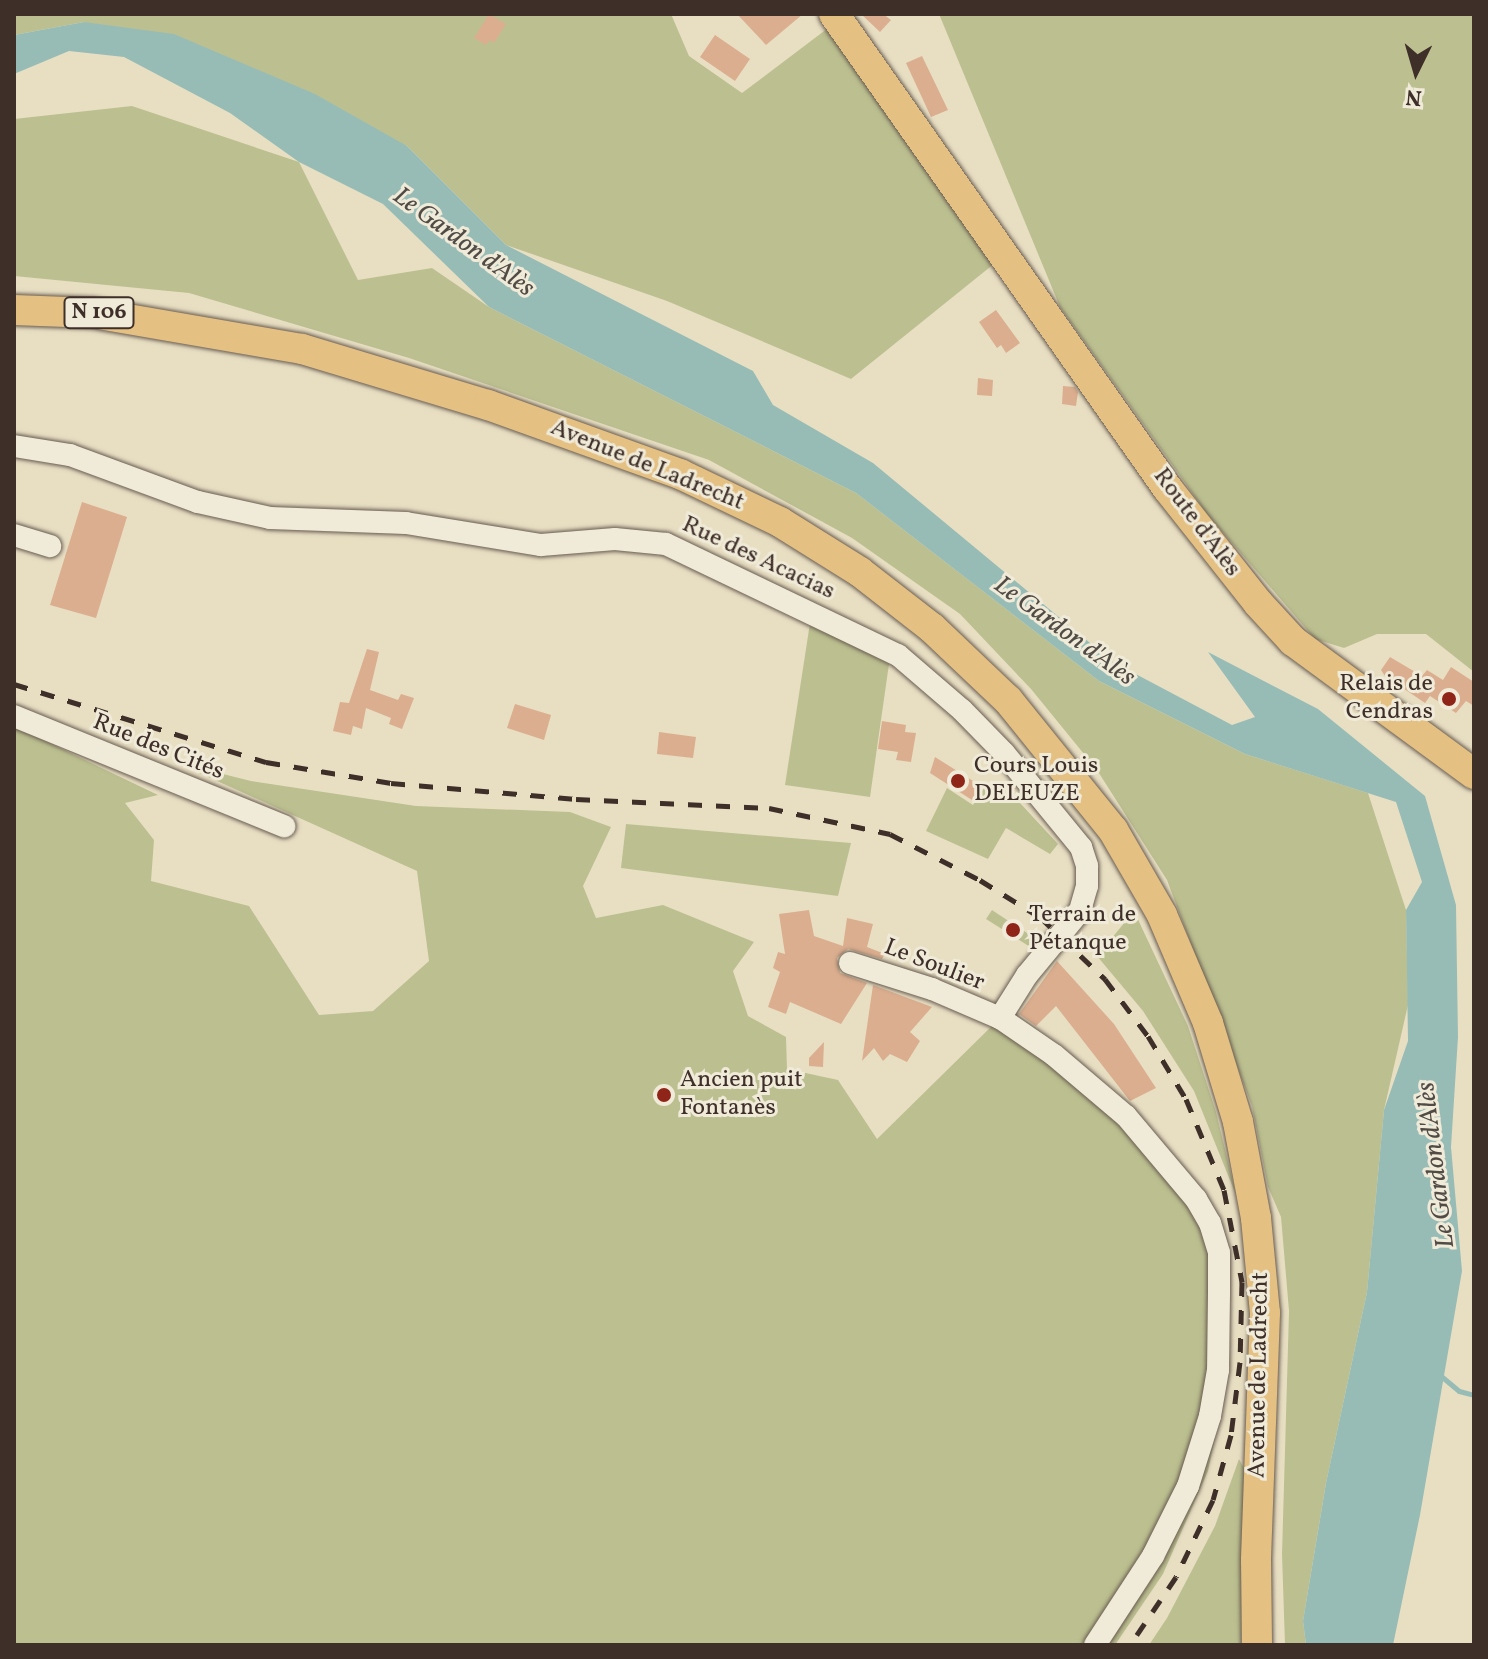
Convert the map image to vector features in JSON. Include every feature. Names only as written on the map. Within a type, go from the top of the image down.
[{"type":"main road","name":"Route d'Alès","points":[[834,14],[1168,489],[1258,603],[1293,641],[1474,774]]},
{"type":"main road","name":"Avenue de Ladrecht","points":[[14,310],[93,313],[183,326],[302,349],[474,401],[628,454],[731,497],[826,550],[893,596],[969,662],[1044,741],[1113,830],[1162,915],[1208,1023],[1238,1122],[1256,1218],[1265,1313],[1256,1560],[1257,1645]]},
{"type":"main road","name":"Avenue de Ladrecht","points":[[14,323],[87,321],[183,326]]},
{"type":"street","name":"Rue des Acacias","points":[[14,446],[70,455],[198,502],[270,518],[406,523],[527,544],[647,540],[694,555],[898,655],[962,710],[1004,753],[1081,847],[1087,866],[1087,886],[1072,924],[1027,975],[1000,1018]]},
{"type":"street","points":[[14,535],[50,546]]},
{"type":"street","name":"Rue des Cités","points":[[14,716],[284,826]]},
{"type":"street","name":"Le Soulier","points":[[850,963],[932,989],[1000,1018],[1054,1055],[1126,1116],[1196,1199],[1210,1223],[1219,1253],[1218,1370],[1210,1416],[1188,1486],[1153,1556],[1095,1645]]},
{"type":"green space","points":[[14,14],[671,14],[689,56],[742,93],[840,19],[1005,255],[851,379],[667,301],[506,245],[407,146],[84,22],[14,35]]},
{"type":"green space","points":[[939,14],[1474,14],[1474,672],[1426,634],[1377,634],[1344,648],[1315,639],[1208,515],[1060,307]]},
{"type":"green space","points":[[132,106],[299,162],[358,280],[432,268],[489,307],[856,493],[1099,681],[1245,754],[1368,793],[1406,910],[1408,1005],[1384,1110],[1367,1292],[1326,1483],[1303,1621],[1306,1645],[1285,1645],[1282,1554],[1289,1311],[1281,1217],[1268,1187],[1252,1106],[1167,880],[1097,770],[1031,689],[960,614],[852,538],[709,460],[409,358],[189,293],[14,276],[14,119]]},
{"type":"green space","points":[[810,623],[889,664],[870,797],[785,785]]},
{"type":"green space","points":[[14,726],[158,795],[125,803],[154,840],[151,881],[249,906],[319,1015],[373,1011],[429,961],[417,871],[175,762],[251,781],[416,806],[570,812],[611,827],[583,886],[596,918],[663,905],[754,942],[733,971],[748,1016],[786,1037],[787,1069],[838,1080],[877,1139],[1000,1018],[1208,1199],[1220,1234],[1230,1364],[1208,1471],[1163,1574],[1115,1645],[14,1645]]},
{"type":"green space","points":[[986,785],[1020,803],[1058,844],[1050,854],[1006,828],[988,859],[926,831],[947,788],[973,805]]},
{"type":"green space","points":[[626,824],[851,843],[838,896],[621,868]]},
{"type":"green space","name":"Terrain de Pétanque","points":[[992,910],[1039,941],[1035,950],[986,919]]},
{"type":"green space","points":[[1134,911],[1188,1026],[1216,1112],[1236,1195],[1194,1091],[1143,1011],[1097,956]]},
{"type":"green space","points":[[1239,1459],[1244,1468],[1241,1645],[1149,1645],[1167,1618],[1215,1526]]},
{"type":"water","name":"Le Gardon d'Alès","points":[[84,22],[174,34],[315,94],[407,146],[506,245],[753,371],[773,405],[873,463],[1113,662],[1232,725],[1255,717],[1208,652],[1318,709],[1425,796],[1456,905],[1458,1037],[1451,1147],[1462,1271],[1420,1515],[1393,1645],[1306,1645],[1303,1621],[1326,1483],[1367,1292],[1384,1110],[1408,1041],[1406,910],[1422,882],[1396,802],[1245,754],[1099,681],[856,493],[489,307],[383,204],[299,162],[230,113],[124,57],[69,51],[14,74],[14,35]]},
{"type":"building","points":[[489,14],[506,24],[494,43],[490,40],[486,45],[474,38]]},
{"type":"building","points":[[737,14],[803,14],[766,45]]},
{"type":"building","points":[[861,14],[883,14],[891,20],[880,32]]},
{"type":"building","points":[[715,35],[750,59],[735,81],[700,57]]},
{"type":"building","points":[[922,56],[948,110],[931,117],[906,63]]},
{"type":"building","points":[[996,310],[1020,343],[1006,353],[1001,345],[997,348],[979,322]]},
{"type":"building","points":[[978,378],[993,380],[992,396],[977,395]]},
{"type":"building","points":[[1063,386],[1075,387],[1078,392],[1076,406],[1062,404]]},
{"type":"building","points":[[82,502],[127,517],[96,618],[50,605]]},
{"type":"building","points":[[367,649],[379,652],[370,690],[398,700],[401,694],[414,698],[402,729],[389,724],[391,718],[366,708],[362,729],[353,726],[351,735],[333,731],[340,702],[349,703]]},
{"type":"building","points":[[1390,657],[1422,676],[1427,670],[1443,680],[1451,667],[1474,682],[1474,706],[1466,701],[1456,713],[1430,696],[1425,703],[1385,676],[1381,670]]},
{"type":"building","points":[[515,704],[551,715],[544,740],[507,728]]},
{"type":"building","points":[[882,721],[906,725],[905,732],[916,733],[911,762],[896,760],[898,752],[878,749]]},
{"type":"building","points":[[659,732],[696,737],[693,758],[657,754]]},
{"type":"building","name":"Cours Louis DELEUZE","points":[[935,757],[981,786],[972,800],[930,773]]},
{"type":"building","points":[[809,910],[814,936],[843,946],[847,918],[873,924],[867,947],[885,954],[882,959],[848,949],[837,958],[840,973],[867,983],[841,1024],[790,1002],[786,1014],[768,1007],[780,972],[773,968],[778,952],[785,954],[779,914]]},
{"type":"building","points":[[1057,961],[1114,1024],[1156,1088],[1130,1101],[1056,1006],[1036,1026],[1019,1014]]},
{"type":"building","points":[[873,985],[932,1007],[910,1032],[920,1041],[907,1062],[890,1054],[883,1061],[874,1048],[862,1061]]},
{"type":"building","points":[[824,1042],[823,1067],[809,1066],[809,1058]]},
{"type":"waterway","points":[[1441,1376],[1459,1391],[1474,1395]]},
{"type":"railway","points":[[14,684],[266,762],[391,783],[576,799],[769,808],[890,834],[980,880],[1040,917],[1105,979],[1148,1036],[1186,1099],[1224,1190],[1242,1282],[1240,1362],[1231,1435],[1213,1500],[1176,1577],[1130,1645]]},
{"type":"place","name":"Relais de Cendras","points":[[1449,699]]},
{"type":"place","name":"Cours Louis DELEUZE","points":[[958,781]]},
{"type":"place","name":"Terrain de Pétanque","points":[[1013,930]]},
{"type":"place","name":"Ancien puit Fontanès","points":[[664,1095]]}]
